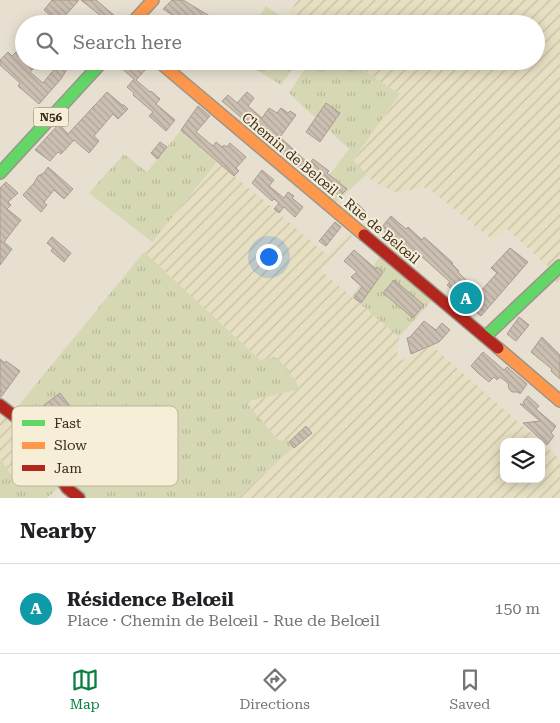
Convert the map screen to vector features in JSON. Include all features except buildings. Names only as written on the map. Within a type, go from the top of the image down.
[{"type":"street","points":[[139,15],[153,0]]},
{"type":"street","name":"N56","points":[[0,160],[83,70]]},
{"type":"street","name":"N56","points":[[0,173],[95,70]]},
{"type":"street","name":"Chemin de Belœil - Rue de Belœil","points":[[169,70],[560,401]]},
{"type":"street","points":[[485,337],[560,266]]},
{"type":"street","points":[[0,405],[12,414]]},
{"type":"street","points":[[66,486],[79,498]]},
{"type":"shaded area","points":[[297,0],[560,0],[560,285],[549,275],[553,271],[507,229],[493,240],[429,189],[423,187],[397,193],[374,182],[353,161],[400,94],[363,70],[545,70],[545,15],[289,15]]},
{"type":"shaded area","points":[[217,162],[327,255],[348,232],[352,236],[321,271],[399,337],[398,362],[432,346],[536,438],[500,438],[500,483],[545,483],[545,446],[560,459],[560,498],[237,498],[294,447],[279,441],[246,402],[300,388],[260,360],[144,252]]},
{"type":"shaded area","points":[[0,404],[12,413],[12,474],[10,475],[0,458]]},
{"type":"green space","points":[[266,6],[279,15],[260,15]]},
{"type":"green space","points":[[257,70],[292,70],[281,85]]},
{"type":"green space","points":[[304,70],[363,70],[400,94],[353,160],[367,174],[331,207],[315,194],[349,149],[289,93]]},
{"type":"green space","points":[[181,130],[217,162],[152,242],[89,193],[124,154],[147,172]]},
{"type":"green space","points":[[144,252],[260,360],[275,357],[287,368],[300,389],[246,402],[279,441],[288,440],[294,447],[237,498],[79,498],[67,486],[178,486],[178,406],[18,406]]},
{"type":"green space","points":[[383,252],[436,296],[399,337],[352,297]]},
{"type":"green space","points":[[0,458],[10,474],[12,473],[12,486],[61,486],[47,498],[0,498]]},
{"type":"traffic: fast","points":[[0,173],[95,70]]},
{"type":"traffic: fast","points":[[485,337],[560,266]]},
{"type":"traffic: slow","points":[[139,15],[153,0]]},
{"type":"traffic: slow","points":[[169,70],[364,235]]},
{"type":"traffic: slow","points":[[498,348],[560,401]]},
{"type":"traffic: jam","points":[[364,235],[498,348]]},
{"type":"traffic: jam","points":[[0,405],[12,414]]},
{"type":"traffic: jam","points":[[66,486],[79,498]]},
{"type":"place","name":"Résidence Belœil","points":[[466,298]]}]
